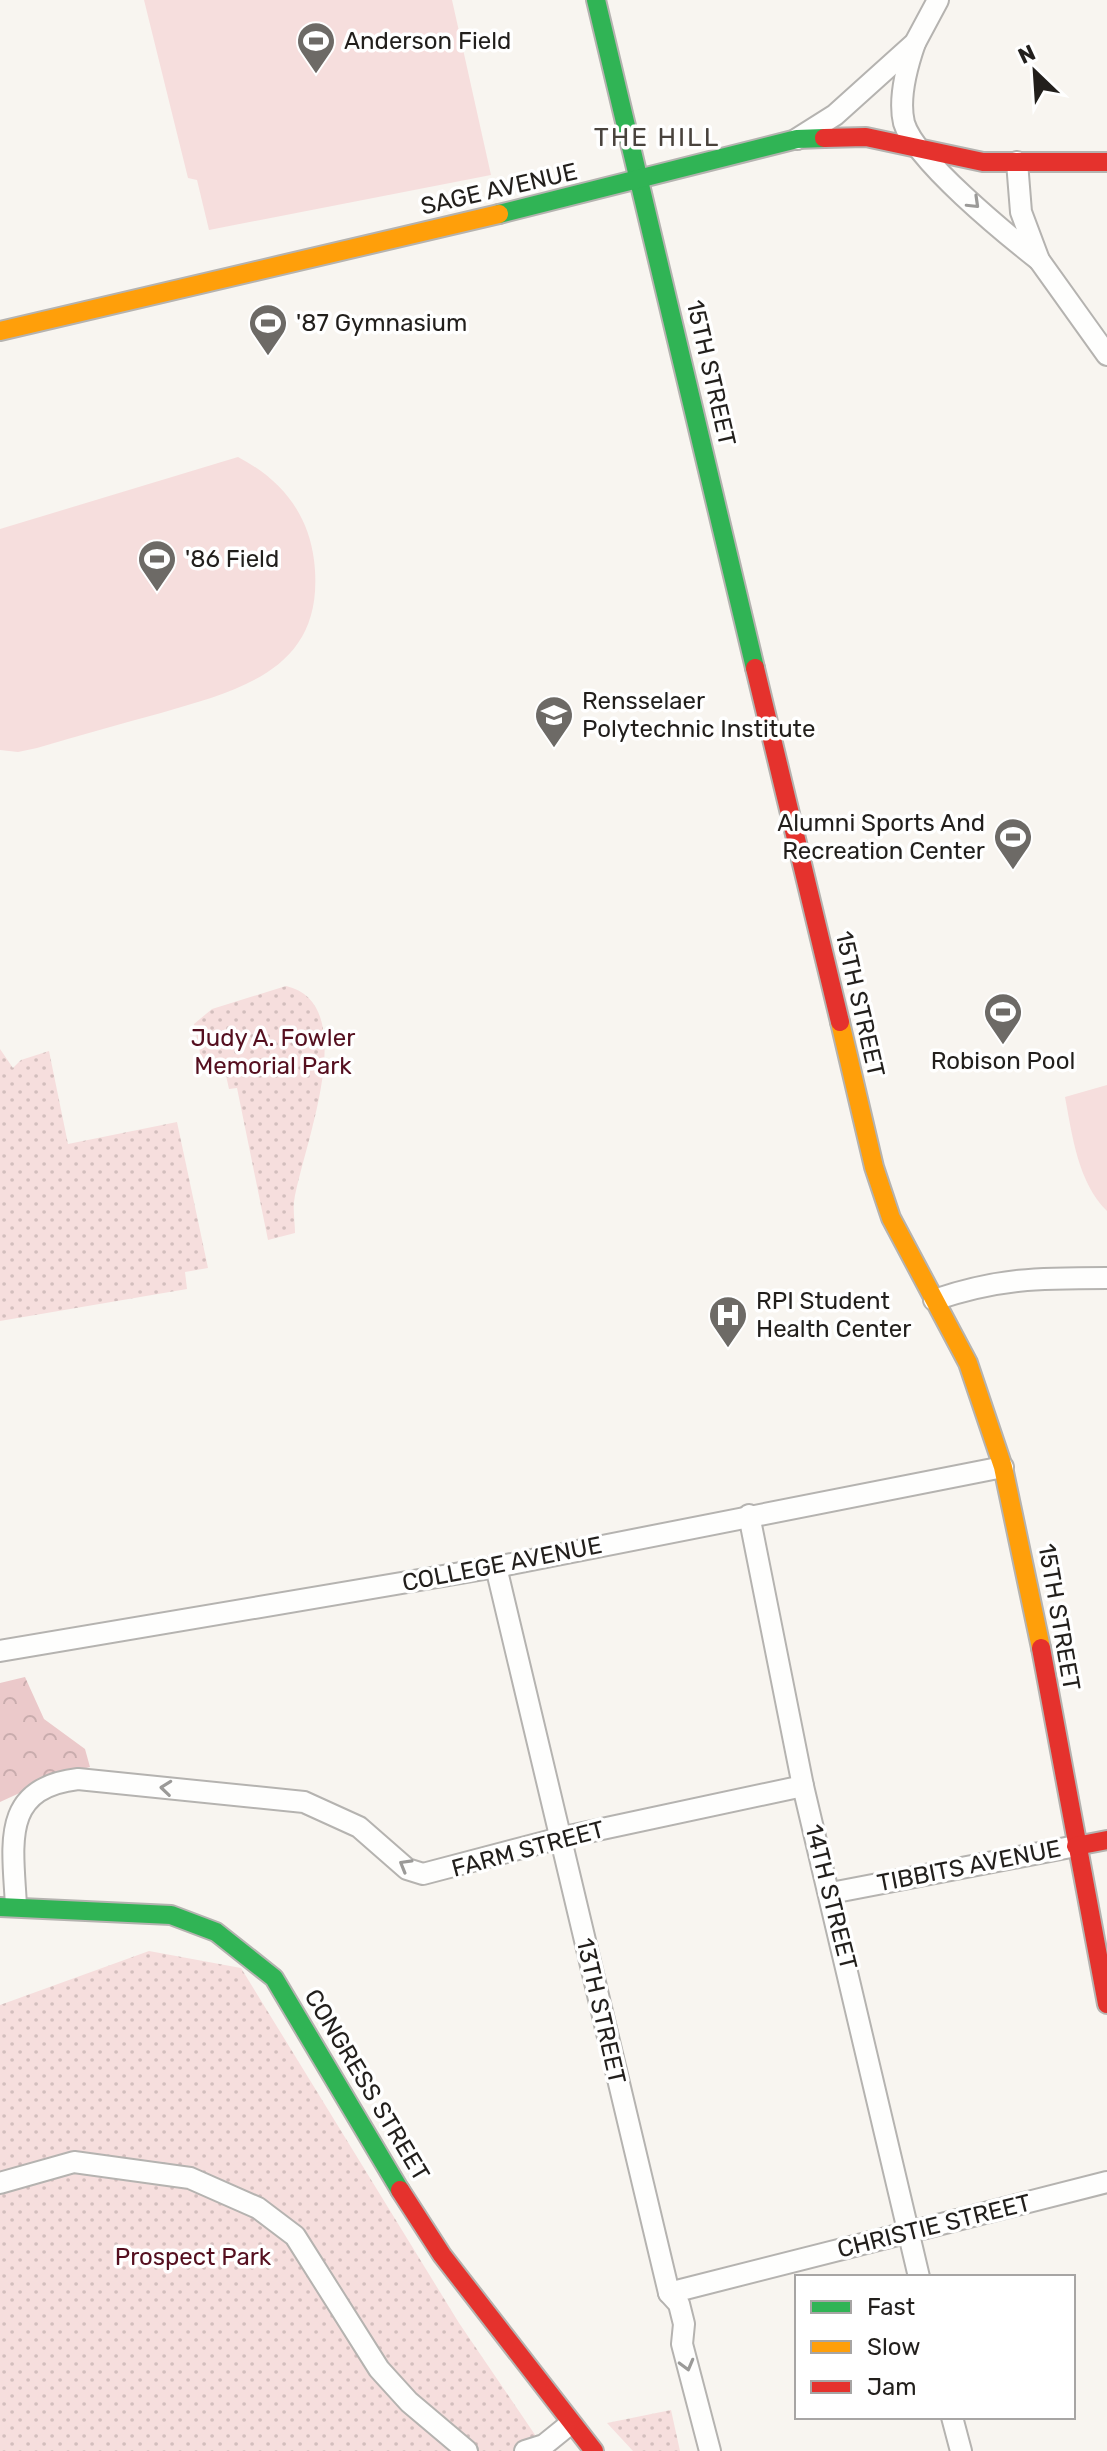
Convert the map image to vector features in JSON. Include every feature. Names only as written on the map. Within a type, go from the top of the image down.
[{"type":"street","name":"15TH STREET","points":[[596,0],[874,1167],[891,1218],[968,1363],[1003,1467],[1019,1532],[1107,2004]]},
{"type":"street","points":[[938,0],[915,43],[905,75],[904,121],[918,149],[1004,232],[1039,260]]},
{"type":"street","points":[[797,139],[835,115],[915,43]]},
{"type":"street","name":"SAGE AVENUE","points":[[0,331],[639,181],[797,139],[866,137],[983,162],[1107,162]]},
{"type":"street","points":[[1017,162],[1021,212],[1039,260],[1107,355]]},
{"type":"street","points":[[934,1300],[982,1284],[1010,1280],[1107,1278]]},
{"type":"street","name":"COLLEGE AVENUE","points":[[0,1651],[496,1567],[1003,1467]]},
{"type":"street","name":"14TH STREET","points":[[749,1515],[803,1786],[831,1893],[919,2275]]},
{"type":"street","name":"13TH STREET","points":[[496,1567],[669,2293],[679,2304],[684,2324],[682,2344],[710,2451]]},
{"type":"street","name":"FARM STREET","points":[[8,1906],[12,1826],[20,1808],[35,1794],[58,1781],[78,1779],[304,1802],[359,1827],[407,1869],[423,1874],[560,1838],[803,1786]]},
{"type":"street","name":"TIBBITS AVENUE","points":[[831,1893],[1107,1840]]},
{"type":"street","name":"CONGRESS STREET","points":[[8,1906],[171,1915],[216,1932],[274,1978],[385,2167],[442,2255],[570,2424],[584,2448]]},
{"type":"street","points":[[0,2183],[74,2162],[190,2178],[258,2208],[295,2236],[379,2369],[409,2402],[467,2451]]},
{"type":"street","name":"CHRISTIE STREET","points":[[669,2293],[1107,2182]]},
{"type":"street","points":[[953,2419],[961,2451]]},
{"type":"street","points":[[525,2451],[544,2445],[570,2424]]},
{"type":"green space","name":"Anderson Field","points":[[144,0],[452,0],[491,175],[209,230],[197,180],[188,178]]},
{"type":"green space","name":"'86 Field","points":[[238,457],[267,476],[290,499],[311,543],[315,597],[307,626],[293,650],[274,668],[222,694],[37,748],[18,752],[0,750],[0,529]]},
{"type":"green space","name":"Judy A. Fowler Memorial Park","points":[[286,986],[309,998],[321,1020],[325,1049],[322,1082],[294,1202],[295,1233],[268,1240],[237,1088],[229,1089],[223,1062],[203,1067],[194,1024],[212,1009]]},
{"type":"green space","points":[[0,1049],[13,1068],[21,1060],[49,1051],[68,1144],[177,1122],[208,1268],[185,1272],[187,1289],[0,1321]]},
{"type":"green space","points":[[1107,1085],[1107,1211],[1089,1187],[1083,1172],[1065,1097]]},
{"type":"green space","points":[[25,1677],[44,1719],[85,1749],[90,1767],[59,1775],[0,1802],[0,1683]]},
{"type":"green space","name":"Prospect Park","points":[[149,1951],[241,1968],[459,2323],[546,2451],[0,2451],[0,2005]]},
{"type":"green space","points":[[671,2410],[680,2451],[633,2451],[607,2423]]},
{"type":"traffic: fast","points":[[596,0],[755,668]]},
{"type":"traffic: fast","points":[[499,214],[797,139],[824,138]]},
{"type":"traffic: fast","points":[[0,1907],[171,1915],[216,1932],[274,1978],[400,2190]]},
{"type":"traffic: slow","points":[[0,331],[499,214]]},
{"type":"traffic: slow","points":[[840,1022],[874,1167],[891,1218],[968,1363],[1003,1467],[1041,1648]]},
{"type":"traffic: jam","points":[[824,138],[866,137],[983,162],[1107,162]]},
{"type":"traffic: jam","points":[[755,668],[840,1022]]},
{"type":"traffic: jam","points":[[1041,1648],[1107,2004]]},
{"type":"traffic: jam","points":[[1076,1846],[1107,1840]]},
{"type":"traffic: jam","points":[[400,2190],[442,2255],[594,2451]]},
{"type":"place","name":"Anderson Field","points":[[316,75]]},
{"type":"place","name":"'87 Gymnasium","points":[[268,357]]},
{"type":"place","name":"'86 Field","points":[[157,593]]},
{"type":"place","name":"Rensselaer Polytechnic Institute","points":[[554,749]]},
{"type":"place","name":"Alumni Sports And Recreation Center","points":[[1013,871]]},
{"type":"place","name":"Robison Pool","points":[[1003,1046]]},
{"type":"place","name":"RPI Student Health Center","points":[[728,1349]]},
{"type":"district","name":"THE HILL","points":[[657,137]]}]
